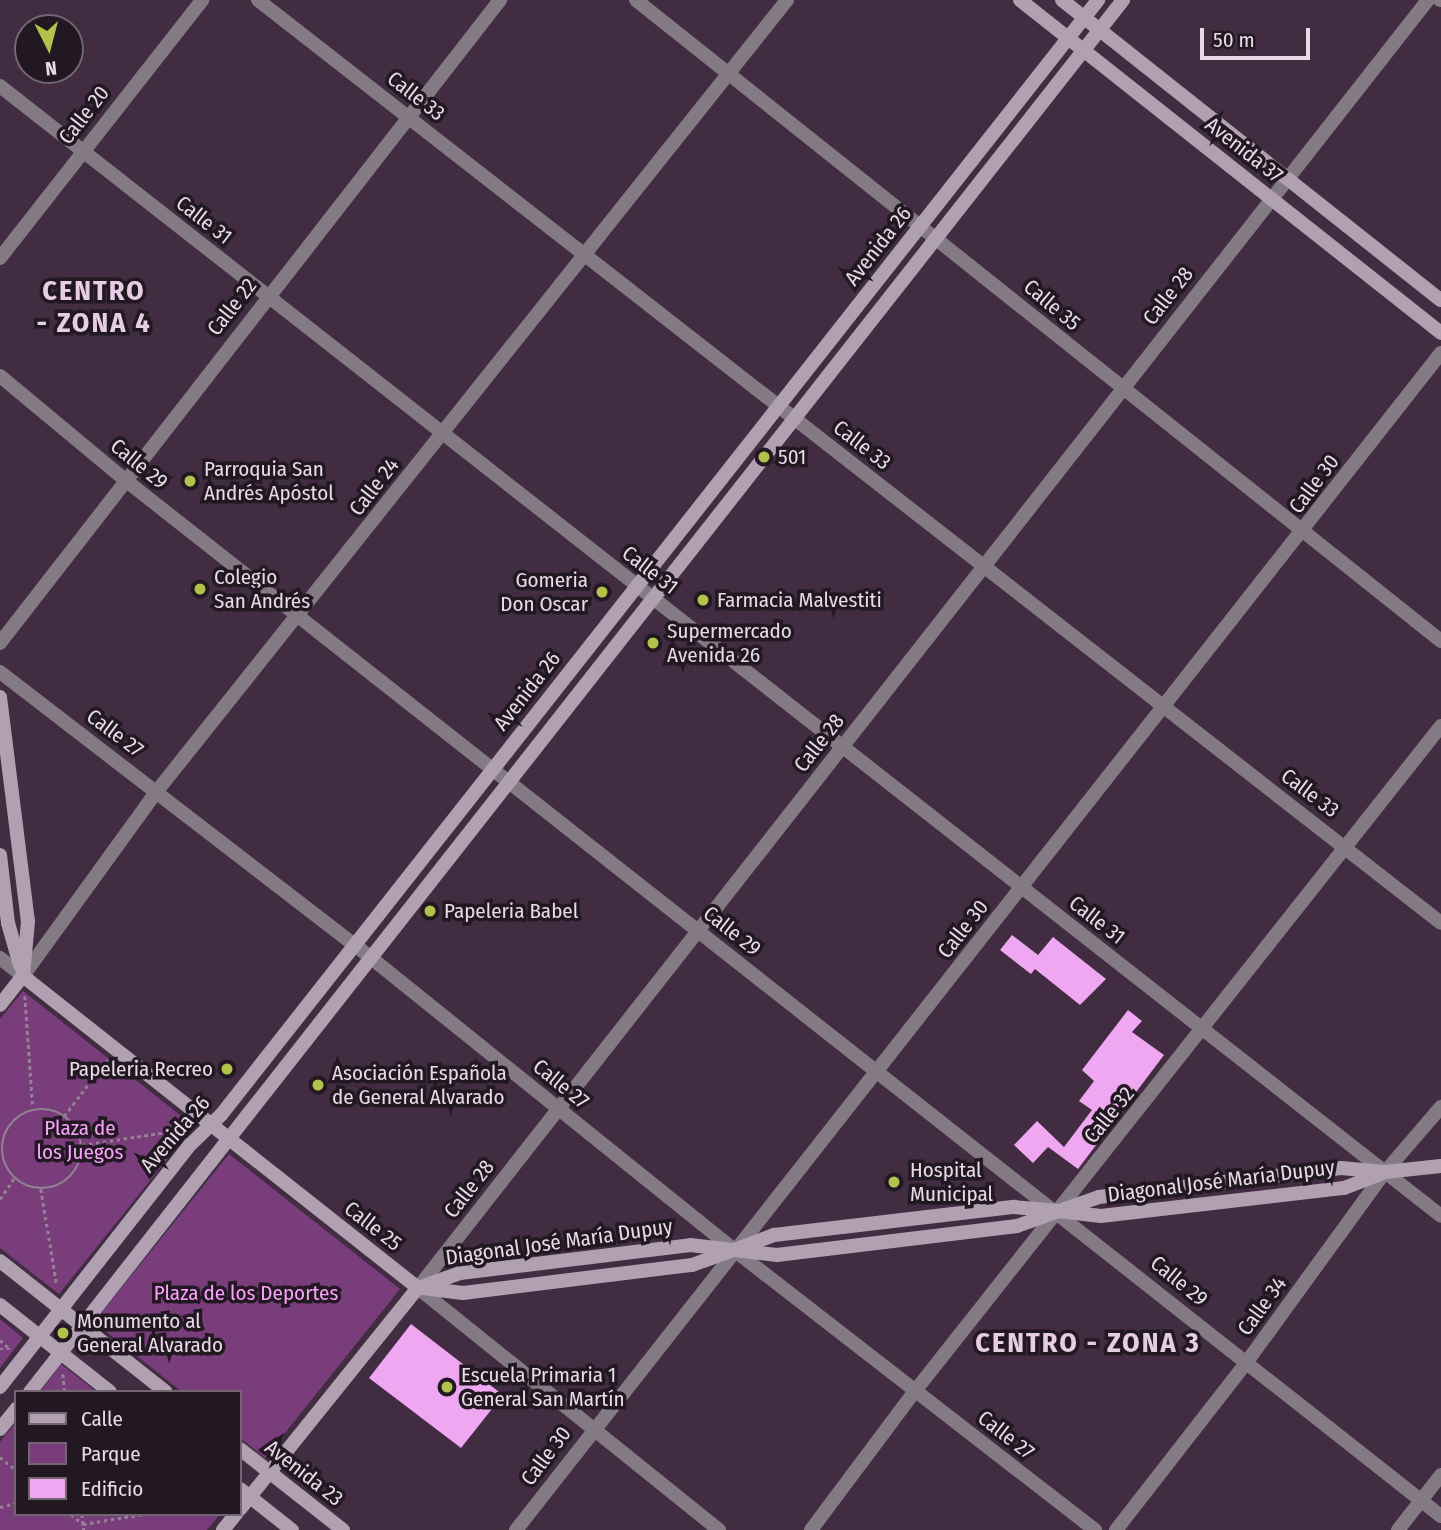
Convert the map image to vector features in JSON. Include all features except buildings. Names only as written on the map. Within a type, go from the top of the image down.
[{"type":"main road","name":"Avenida 37","points":[[1020,0],[1441,333]]},
{"type":"main road","name":"Avenida 37","points":[[1062,0],[1441,300]]},
{"type":"main road","name":"Avenida 26","points":[[0,1387],[355,945],[1098,0]]},
{"type":"main road","name":"Avenida 26","points":[[32,1390],[1123,0]]},
{"type":"main road","points":[[0,697],[28,920],[23,976]]},
{"type":"main road","points":[[0,855],[8,923],[23,976]]},
{"type":"main road","name":"Calle 24","points":[[0,1005],[23,976]]},
{"type":"main road","name":"Calle 25","points":[[23,976],[209,1126],[418,1288]]},
{"type":"main road","name":"Diagonal José María Dupuy","points":[[418,1288],[463,1293],[598,1277],[692,1265],[734,1250],[777,1255],[990,1230],[1017,1226],[1059,1211],[1101,1216],[1331,1189],[1385,1172],[1441,1166]]},
{"type":"main road","points":[[0,1261],[163,1390]]},
{"type":"main road","name":"Calle 28","points":[[245,1493],[269,1472],[418,1288]]},
{"type":"main road","points":[[0,1305],[39,1337],[64,1349],[108,1390]]},
{"type":"main road","points":[[0,1429],[14,1412]]},
{"type":"main road","name":"Avenida 23","points":[[242,1451],[342,1530]]},
{"type":"main road","points":[[245,1493],[292,1530]]},
{"type":"main road","points":[[223,1530],[234,1516]]},
{"type":"street","name":"Calle 20","points":[[0,258],[202,0]]},
{"type":"street","name":"Calle 33","points":[[258,0],[1441,923]]},
{"type":"street","name":"Calle 22","points":[[0,643],[124,479],[500,0]]},
{"type":"street","name":"Calle 35","points":[[636,0],[937,237],[1122,391],[1441,641]]},
{"type":"street","name":"Calle 24","points":[[23,976],[157,791],[787,0]]},
{"type":"street","name":"Calle 28","points":[[418,1288],[1429,0]]},
{"type":"street","name":"Calle 31","points":[[0,86],[1441,1216]]},
{"type":"street","name":"Calle 30","points":[[516,1530],[592,1429],[1303,533],[1441,353]]},
{"type":"street","name":"Calle 29","points":[[0,376],[124,479],[298,617],[877,1072],[1059,1211],[1246,1363],[1441,1516]]},
{"type":"street","name":"Calle 27","points":[[0,672],[355,945],[734,1250],[1095,1530]]},
{"type":"street","name":"Calle 32","points":[[810,1530],[915,1391],[1441,726]]},
{"type":"street","name":"Calle 25","points":[[0,958],[23,976]]},
{"type":"street","name":"Calle 34","points":[[1116,1530],[1246,1363],[1385,1172],[1441,1107]]},
{"type":"street","name":"Calle 25","points":[[418,1288],[719,1530]]},
{"type":"street","points":[[1398,1530],[1441,1475]]},
{"type":"path","points":[[23,976],[33,1108]]},
{"type":"path","points":[[64,1116],[114,1050]]},
{"type":"path","points":[[33,1108],[64,1116],[74,1125],[82,1144],[75,1173],[64,1183],[41,1189],[14,1178],[2,1157],[8,1129],[33,1108]]},
{"type":"path","points":[[82,1144],[209,1126]]},
{"type":"path","points":[[0,1199],[14,1178]]},
{"type":"path","points":[[41,1189],[61,1309]]},
{"type":"path","points":[[0,1340],[11,1349]]},
{"type":"path","points":[[0,1349],[11,1349]]},
{"type":"path","points":[[5,1355],[11,1349]]},
{"type":"path","points":[[0,1457],[14,1468]]},
{"type":"path","points":[[73,1516],[83,1524],[133,1516]]},
{"type":"path","points":[[82,1516],[84,1530]]},
{"type":"green space","name":"Plaza de los Juegos","points":[[23,991],[194,1126],[59,1294],[0,1248],[0,1019]]},
{"type":"green space","name":"Plaza de los Deportes","points":[[229,1154],[400,1289],[265,1458],[242,1440],[242,1390],[179,1390],[94,1322]]},
{"type":"green space","points":[[0,1319],[23,1338],[0,1368]]},
{"type":"green space","points":[[61,1364],[94,1390],[42,1390]]},
{"type":"green space","points":[[14,1424],[14,1516],[218,1516],[207,1530],[0,1530],[0,1442]]},
{"type":"place","name":"501","points":[[764,457]]},
{"type":"place","name":"Parroquia San Andrés Apóstol","points":[[190,481]]},
{"type":"place","name":"Colegio San Andrés","points":[[200,589]]},
{"type":"place","name":"Gomeria Don Oscar","points":[[602,592]]},
{"type":"place","name":"Farmacia Malvestiti","points":[[703,600]]},
{"type":"place","name":"Supermercado Avenida 26","points":[[653,643]]},
{"type":"place","name":"Papeleria Babel","points":[[430,911]]},
{"type":"place","name":"Papeleria Recreo","points":[[227,1069]]},
{"type":"place","name":"Asociación Española de General Alvarado","points":[[318,1085]]},
{"type":"place","name":"Hospital Municipal","points":[[894,1182]]},
{"type":"place","name":"Monumento al General Alvarado","points":[[63,1333]]},
{"type":"place","name":"Escuela Primaria 1 General San Martín","points":[[447,1387]]},
{"type":"district","name":"CENTRO - ZONA 4","points":[[94,307]]},
{"type":"district","name":"CENTRO - ZONA 3","points":[[1088,1343]]}]
